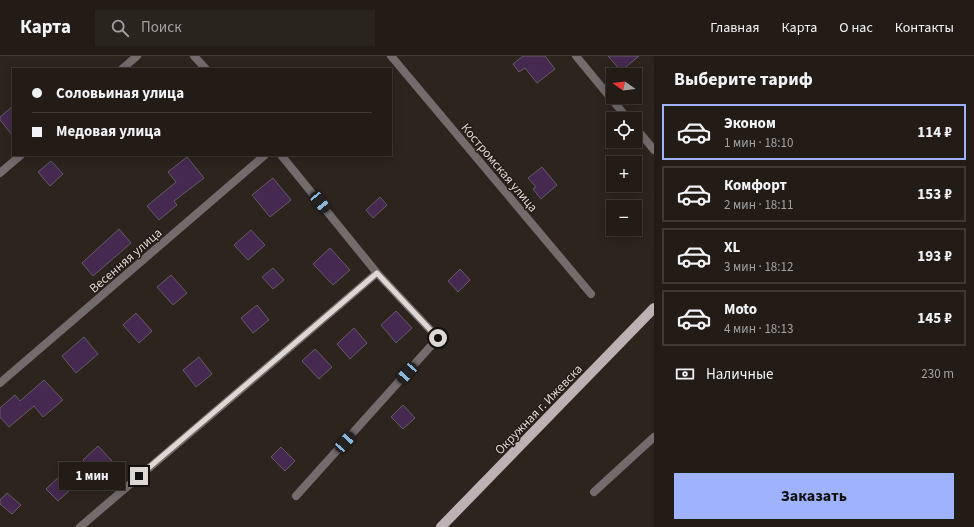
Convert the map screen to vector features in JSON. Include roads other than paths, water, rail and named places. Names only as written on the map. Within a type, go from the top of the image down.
[{"type":"main road","name":"Окружная г. Ижевска","points":[[441,527],[654,308]]},
{"type":"street","points":[[123,68],[137,56]]},
{"type":"street","points":[[194,56],[205,68]]},
{"type":"street","name":"Костромская улица","points":[[391,56],[591,294]]},
{"type":"street","points":[[576,56],[622,112]]},
{"type":"street","points":[[642,135],[654,150]]},
{"type":"street","points":[[0,173],[20,156]]},
{"type":"street","name":"Весенняя улица","points":[[0,383],[264,156]]},
{"type":"street","points":[[282,156],[377,273],[438,338],[296,496]]},
{"type":"street","points":[[80,527],[377,273]]},
{"type":"street","points":[[594,492],[654,437]]}]
